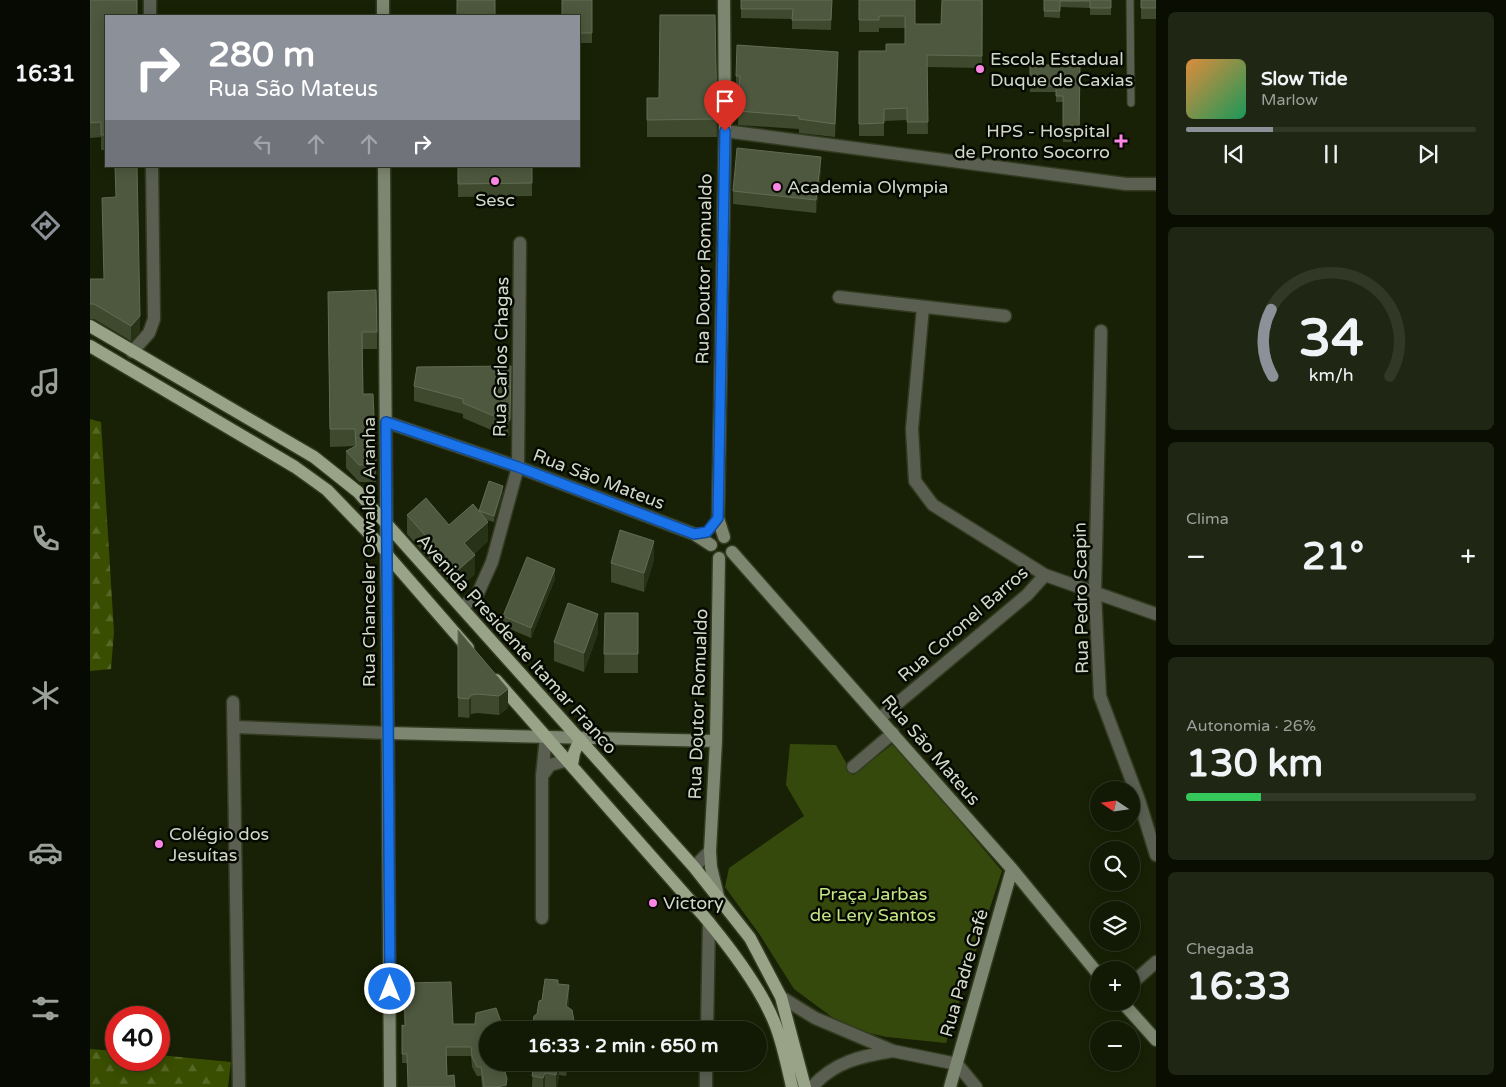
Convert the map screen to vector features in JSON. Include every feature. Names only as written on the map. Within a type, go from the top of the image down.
[{"type":"main road","points":[[383,0],[383,15]]},
{"type":"main road","name":"Rua Doutor Romualdo","points":[[724,0],[725,131],[718,518],[724,537]]},
{"type":"main road","name":"Rua Chanceler Oswaldo Aranha","points":[[384,167],[390,1087]]},
{"type":"main road","name":"Avenida Presidente Itamar Franco","points":[[90,326],[314,457],[358,492],[694,866],[750,938],[781,997],[806,1087]]},
{"type":"main road","name":"Avenida Presidente Itamar Franco","points":[[90,346],[238,431],[295,467],[327,490],[387,552],[388,556],[546,738],[570,762],[709,922],[762,998],[774,1022],[792,1087]]},
{"type":"main road","name":"Rua São Mateus","points":[[386,422],[518,467],[694,534],[712,545]]},
{"type":"main road","points":[[694,534],[707,532],[718,518]]},
{"type":"main road","points":[[724,537],[732,544],[732,552],[728,557],[719,558],[713,554],[712,545],[715,539],[724,537]]},
{"type":"main road","name":"Rua São Mateus","points":[[732,552],[1012,869],[1090,964]]},
{"type":"main road","name":"Rua Doutor Romualdo","points":[[718,896],[711,868],[710,851],[716,741],[719,558]]},
{"type":"main road","points":[[388,733],[716,741]]},
{"type":"main road","points":[[570,762],[580,739]]},
{"type":"main road","name":"Rua Padre Café","points":[[950,1087],[1012,869]]},
{"type":"main road","points":[[1130,1011],[1156,1040]]},
{"type":"street","points":[[150,0],[150,15]]},
{"type":"street","points":[[725,131],[1126,184],[1156,184]]},
{"type":"street","points":[[132,352],[149,333],[154,319],[152,167]]},
{"type":"street","name":"Rua Carlos Chagas","points":[[462,608],[478,593],[492,562],[518,467],[520,243]]},
{"type":"street","points":[[839,297],[1005,316]]},
{"type":"street","points":[[922,307],[912,429],[915,481],[933,505],[1045,575],[1156,614]]},
{"type":"street","name":"Rua Pedro Scapin","points":[[1102,331],[1095,593],[1100,696],[1139,800],[1156,855]]},
{"type":"street","name":"Rua Coronel Barros","points":[[880,718],[1027,594],[1045,575]]},
{"type":"street","points":[[233,702],[239,1087]]},
{"type":"street","points":[[234,727],[388,733]]},
{"type":"street","points":[[853,767],[893,733]]},
{"type":"street","points":[[542,918],[542,776],[546,738]]},
{"type":"street","points":[[542,776],[550,765],[570,762]]},
{"type":"street","points":[[694,866],[710,851]]},
{"type":"street","points":[[707,1021],[709,922]]},
{"type":"street","points":[[1140,976],[1156,962]]},
{"type":"street","points":[[781,997],[823,1022],[893,1051],[957,1064],[976,1087]]},
{"type":"street","points":[[812,1087],[823,1075],[842,1063],[854,1058],[893,1051]]},
{"type":"street","points":[[706,1071],[706,1087]]},
{"type":"lane","points":[[1130,0],[1131,103]]},
{"type":"green space","points":[[90,419],[101,422],[114,632],[111,669],[90,671]]},
{"type":"green space","name":"Praça Jarbas de Lery Santos","points":[[894,743],[1002,871],[946,1043],[887,1037],[859,1031],[840,1023],[794,989],[760,935],[725,887],[729,868],[804,816],[786,785],[790,744],[836,745],[853,775]]},
{"type":"green space","points":[[90,1049],[105,1050],[105,1071],[170,1071],[170,1056],[231,1062],[228,1087],[90,1087]]},
{"type":"building","points":[[90,0],[137,0],[137,15],[105,15],[105,135],[101,135],[101,122],[90,123]]},
{"type":"building","points":[[457,0],[495,0],[495,15],[457,15]]},
{"type":"building","points":[[562,0],[592,0],[592,33],[580,33],[580,15],[562,15]]},
{"type":"building","points":[[741,0],[832,0],[831,20],[792,20],[793,9],[741,9]]},
{"type":"building","points":[[859,0],[915,0],[915,24],[941,24],[942,0],[982,0],[982,56],[927,55],[928,122],[907,122],[907,108],[884,109],[884,123],[859,124],[859,51],[886,51],[886,44],[905,44],[905,16],[879,16],[879,20],[859,20]]},
{"type":"building","points":[[1044,0],[1111,0],[1111,8],[1090,8],[1090,1],[1060,1],[1060,11],[1044,11]]},
{"type":"building","points":[[1141,0],[1156,0],[1156,8],[1141,8]]},
{"type":"building","points":[[660,15],[715,15],[717,119],[647,120],[647,98],[659,98]]},
{"type":"building","points":[[737,45],[838,52],[835,124],[799,119],[799,116],[738,111],[740,76],[736,76]]},
{"type":"building","points":[[1030,65],[1080,65],[1079,135],[1063,135],[1063,96],[1056,96],[1056,86],[1030,86]]},
{"type":"building","name":"Academia Olympia","points":[[737,148],[821,157],[816,200],[733,191]]},
{"type":"building","points":[[115,167],[137,167],[140,316],[131,326],[94,304],[90,304],[90,279],[104,279],[102,198],[116,197]]},
{"type":"building","points":[[458,167],[532,167],[532,183],[458,184]]},
{"type":"building","points":[[376,290],[377,332],[362,332],[363,394],[373,394],[376,464],[359,465],[346,451],[356,446],[355,429],[330,429],[328,292]]},
{"type":"building","points":[[511,366],[510,420],[508,422],[463,403],[463,399],[414,386],[417,367]]},
{"type":"building","points":[[489,481],[503,486],[494,516],[479,511]]},
{"type":"building","points":[[426,498],[449,525],[473,504],[488,522],[464,543],[475,555],[457,571],[407,515]]},
{"type":"building","points":[[620,530],[654,541],[644,573],[611,563]]},
{"type":"building","points":[[527,557],[555,569],[531,628],[503,616]]},
{"type":"building","points":[[568,603],[598,614],[584,653],[554,642]]},
{"type":"building","points":[[605,613],[638,613],[638,654],[604,654]]},
{"type":"building","points":[[458,630],[508,689],[499,696],[477,694],[471,695],[469,699],[458,698]]},
{"type":"building","points":[[545,979],[558,980],[558,984],[569,985],[566,1006],[572,1010],[574,1021],[533,1021],[534,1016],[537,1014],[539,1001],[542,1000]]},
{"type":"building","points":[[451,982],[453,1024],[475,1024],[476,1013],[496,1008],[501,1021],[479,1021],[479,1067],[477,1067],[472,1057],[471,1047],[446,1047],[447,1076],[454,1075],[455,1087],[408,1087],[407,1054],[402,1054],[402,1025],[405,1026],[404,983]]},
{"type":"building","points":[[482,1071],[505,1071],[506,1085],[484,1087]]},
{"type":"building","points":[[533,1071],[557,1071],[556,1075],[545,1073],[543,1078],[532,1076]]},
{"type":"place","name":"Escola Estadual Duque de Caxias","points":[[980,69]]},
{"type":"place","name":"HPS - Hospital de Pronto Socorro","points":[[1121,141]]},
{"type":"place","name":"Sesc","points":[[495,181]]},
{"type":"place","name":"Academia Olympia","points":[[777,187]]},
{"type":"place","name":"Colégio dos Jesuítas","points":[[159,844]]},
{"type":"place","name":"Victory","points":[[653,903]]},
{"type":"route","points":[[390,989],[386,422],[518,467],[694,534],[707,532],[712,528],[718,518],[725,131]]}]
